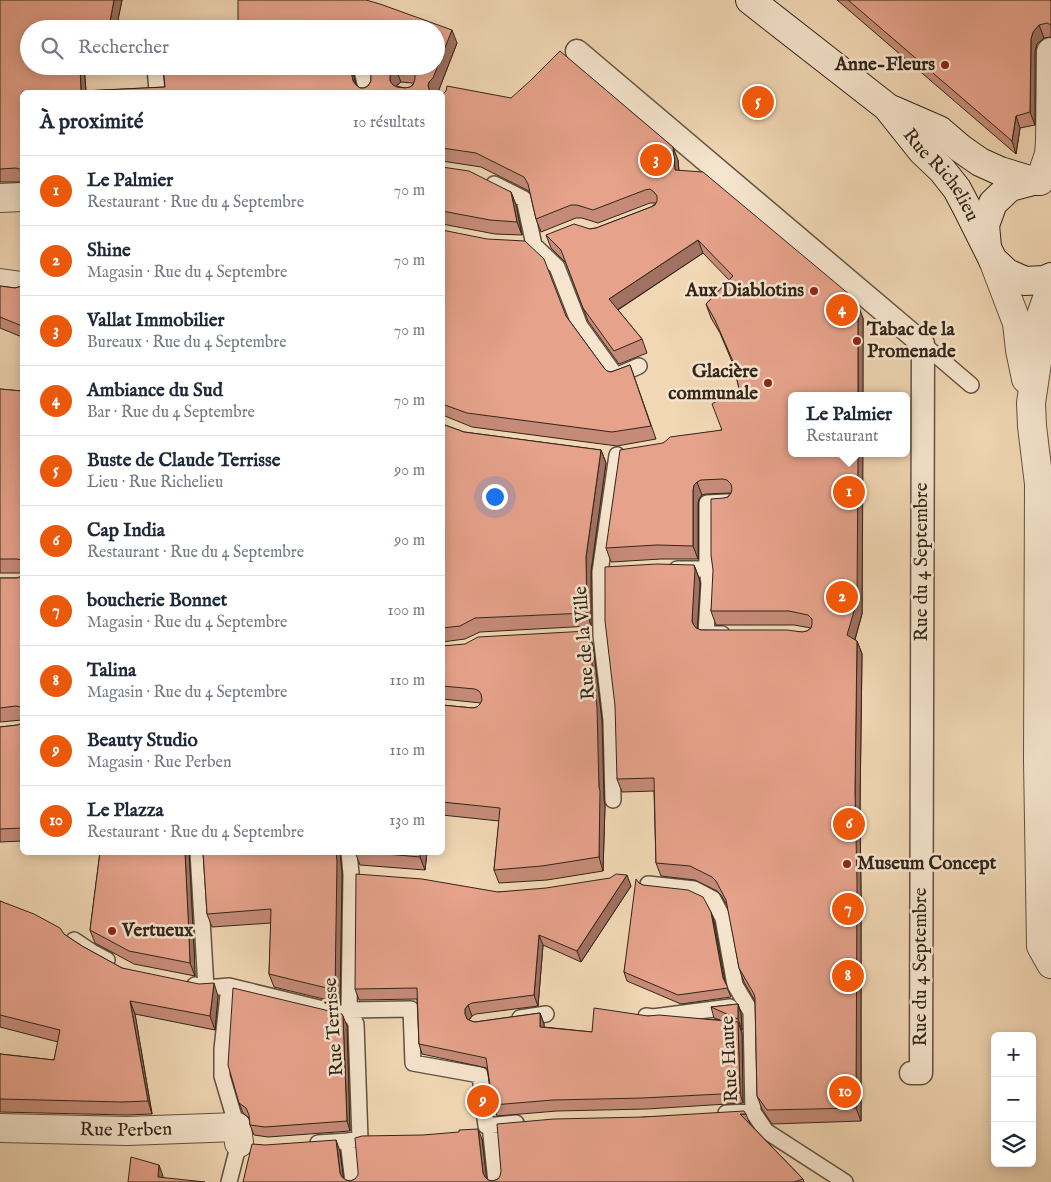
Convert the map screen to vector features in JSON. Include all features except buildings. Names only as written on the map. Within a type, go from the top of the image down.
[{"type":"street","name":"Rue Richelieu","points":[[750,0],[887,107],[922,151],[942,170],[957,189],[990,254]]},
{"type":"street","points":[[577,51],[923,344]]},
{"type":"street","points":[[1051,52],[1050,142],[1049,154],[1041,182],[1010,187],[993,203],[985,225],[990,254],[1017,323],[1020,350],[1031,402],[1042,440],[1039,484],[1045,760],[1041,946],[1051,962]]},
{"type":"street","name":"Rue Richelieu","points":[[887,107],[939,130],[980,162],[1000,171],[1041,182]]},
{"type":"street","points":[[0,198],[20,197]]},
{"type":"street","points":[[990,254],[1007,273],[1024,281],[1044,280],[1051,277]]},
{"type":"street","points":[[0,283],[20,286]]},
{"type":"street","points":[[1031,402],[1039,349],[1038,324],[1051,292]]},
{"type":"street","name":"Rue du 4 Septembre","points":[[911,1073],[921,1073],[923,344]]},
{"type":"street","name":"Rue Perben","points":[[0,1128],[127,1131],[245,1138]]},
{"type":"lane","points":[[156,75],[157,90]]},
{"type":"lane","points":[[363,75],[367,90]]},
{"type":"lane","points":[[484,179],[524,200],[529,245],[557,268],[580,326],[616,376],[639,366]]},
{"type":"lane","points":[[529,245],[552,238]]},
{"type":"lane","points":[[923,344],[971,384]]},
{"type":"lane","name":"Rue de la Ville","points":[[613,800],[611,720],[596,635],[600,572],[612,454],[633,452]]},
{"type":"lane","points":[[728,502],[707,503],[706,569],[709,583],[706,634],[735,634]]},
{"type":"lane","points":[[662,568],[706,569]]},
{"type":"lane","points":[[600,572],[618,571]]},
{"type":"lane","points":[[198,855],[206,988]]},
{"type":"lane","name":"Rue Terrisse","points":[[350,855],[356,874],[351,1013],[356,1024],[353,1182]]},
{"type":"lane","name":"Rue Haute","points":[[648,884],[694,889],[712,899],[723,918],[735,985],[751,1012],[753,1112]]},
{"type":"lane","points":[[74,940],[123,969]]},
{"type":"lane","points":[[178,982],[206,988],[229,986],[351,1013],[411,1009],[413,1063],[480,1075],[496,1182]]},
{"type":"lane","points":[[229,986],[222,1049],[222,1076],[245,1138],[229,1182]]},
{"type":"lane","points":[[634,1014],[653,1017],[746,1004]]},
{"type":"lane","points":[[507,1019],[546,1014]]},
{"type":"lane","points":[[714,1114],[753,1112],[766,1131],[844,1182]]},
{"type":"lane","points":[[488,1126],[528,1122]]},
{"type":"lane","points":[[308,1144],[354,1140]]},
{"type":"place","name":"Anne-Fleurs","points":[[945,65]]},
{"type":"place","name":"Buste de Claude Terrisse","points":[[758,102]]},
{"type":"place","name":"Vallat Immobilier","points":[[656,160]]},
{"type":"place","name":"Aux Diablotins","points":[[814,291]]},
{"type":"place","name":"Ambiance du Sud","points":[[842,310]]},
{"type":"place","name":"Tabac de la Promenade","points":[[857,341]]},
{"type":"place","name":"Glacière communale","points":[[768,383]]},
{"type":"place","name":"Le Palmier","points":[[849,492]]},
{"type":"place","name":"Shine","points":[[842,597]]},
{"type":"place","name":"Cap India","points":[[849,824]]},
{"type":"place","name":"Museum Concept","points":[[847,864]]},
{"type":"place","name":"boucherie Bonnet","points":[[848,909]]},
{"type":"place","name":"Vertueux","points":[[112,931]]},
{"type":"place","name":"Talina","points":[[848,976]]},
{"type":"place","name":"Le Plazza","points":[[845,1092]]},
{"type":"place","name":"Beauty Studio","points":[[483,1101]]}]
